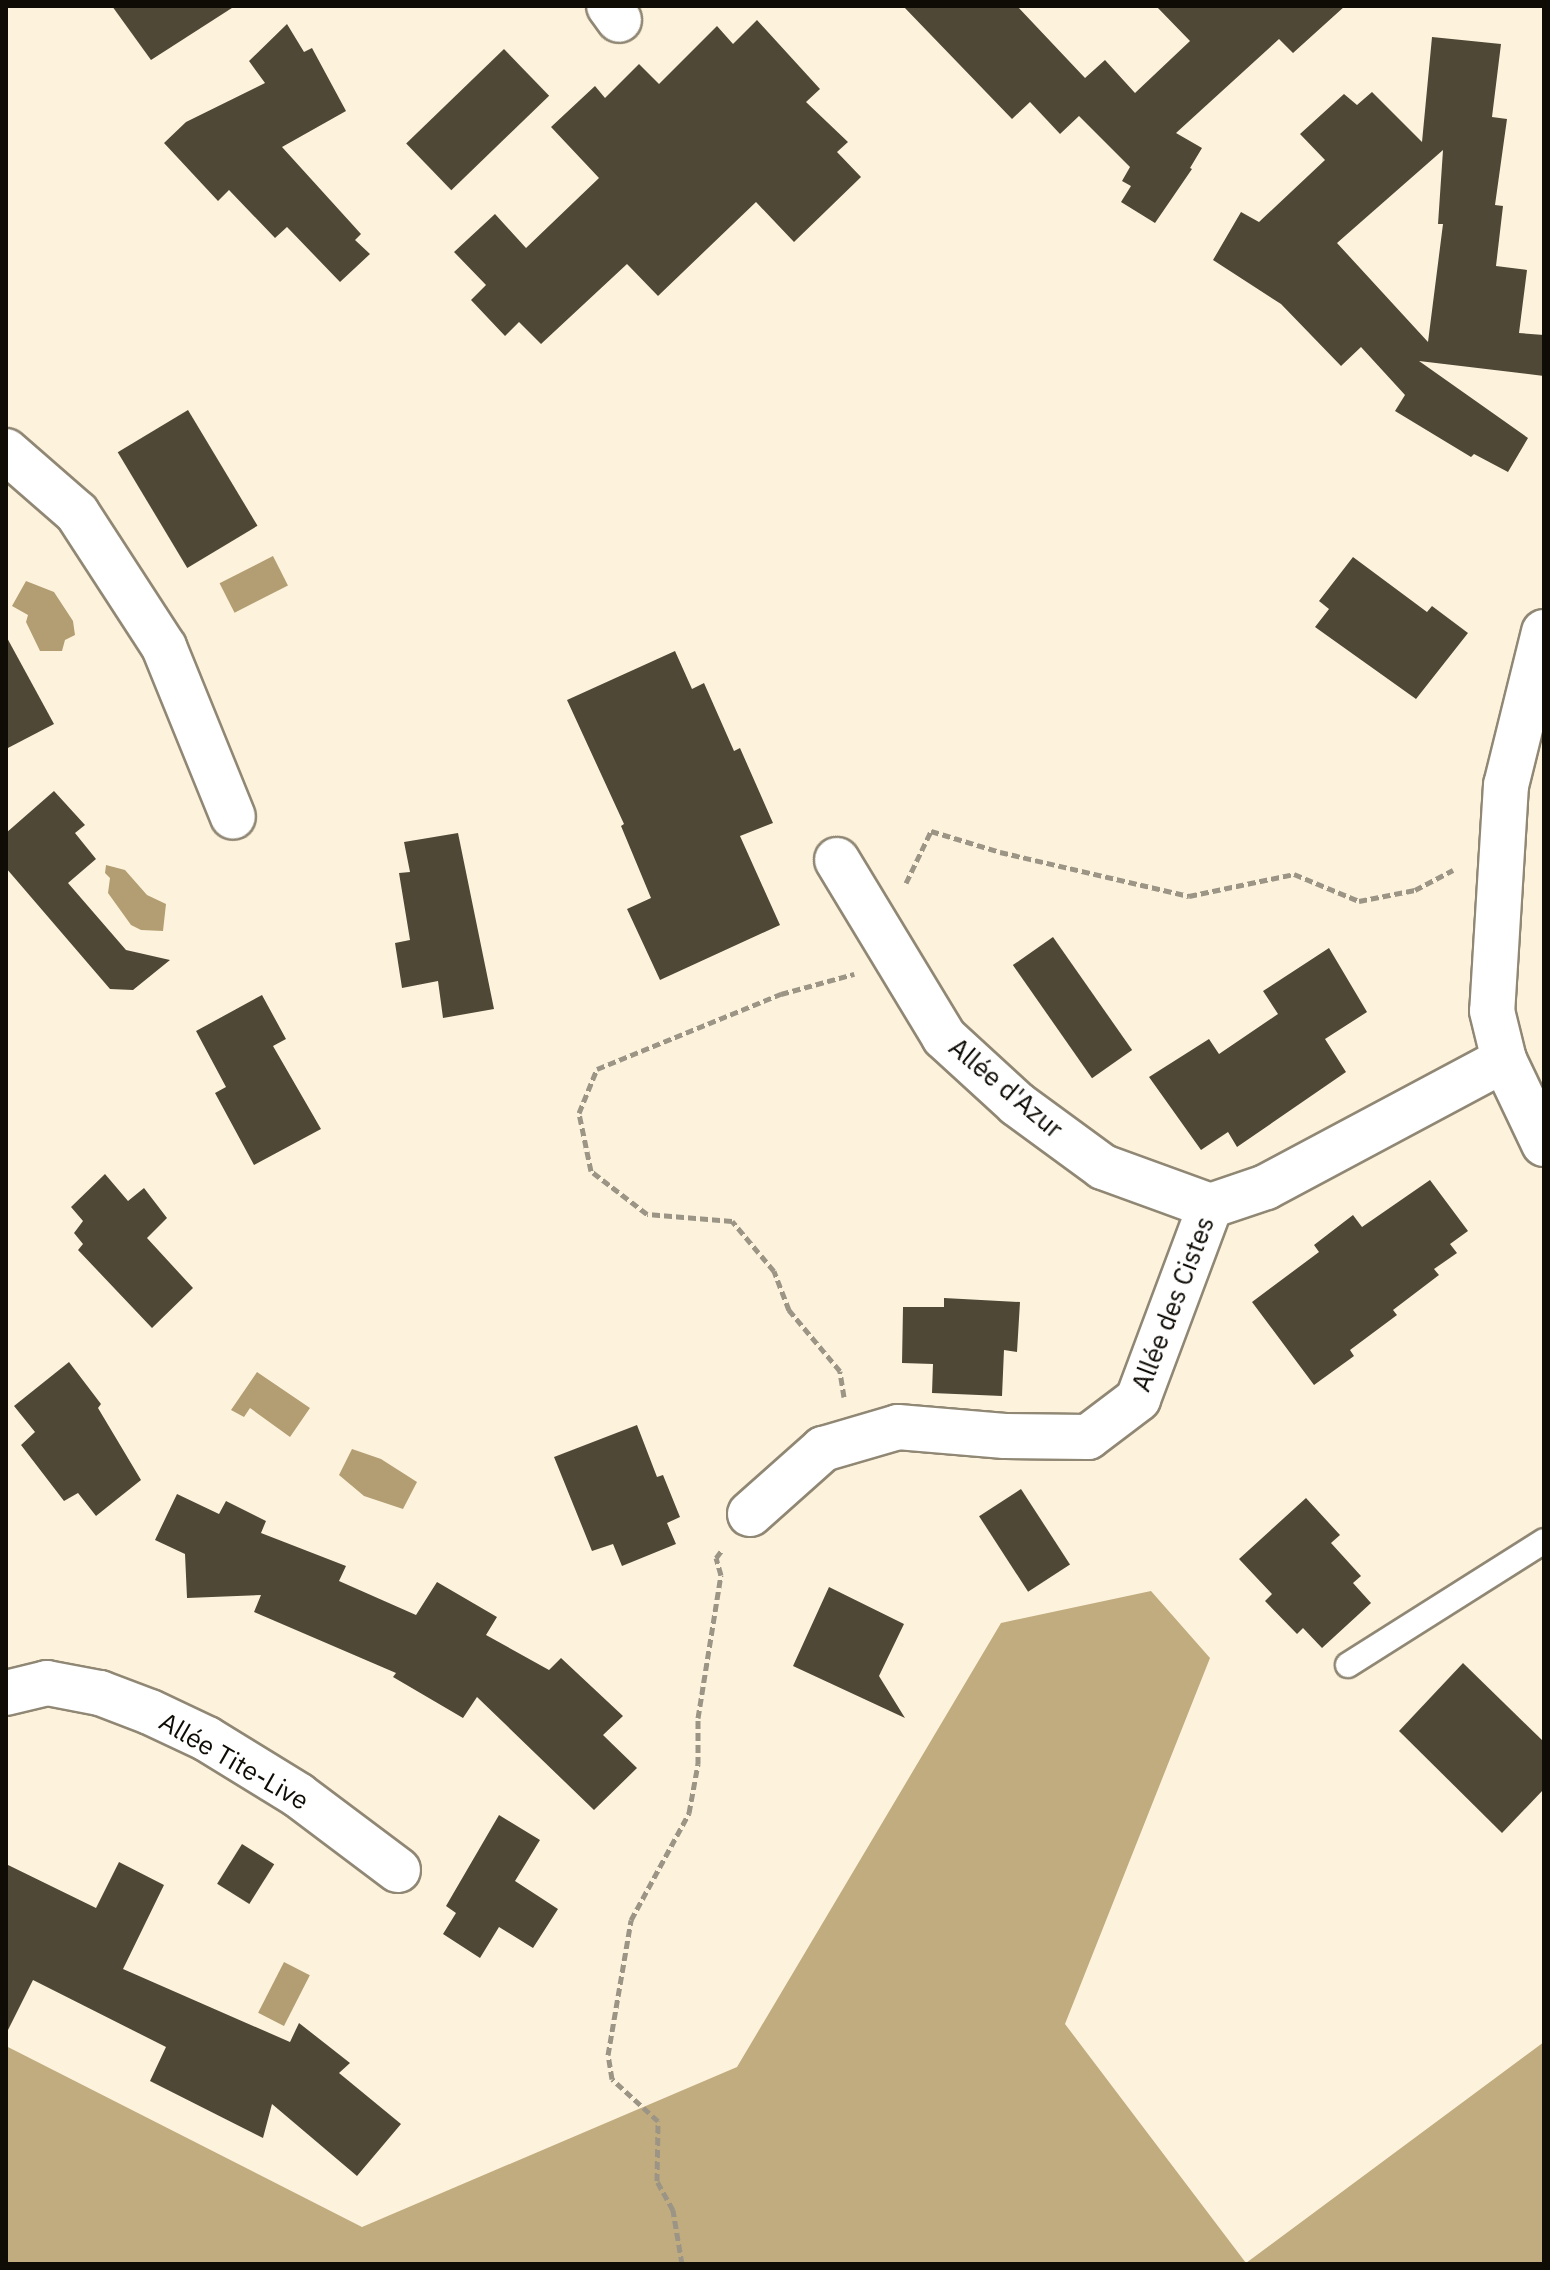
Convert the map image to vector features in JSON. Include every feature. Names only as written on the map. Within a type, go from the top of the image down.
[{"type":"street","points":[[6,451],[77,513],[164,647],[233,817]]},
{"type":"street","points":[[1544,632],[1506,785],[1492,1011],[1504,1060],[1544,1144]]},
{"type":"street","name":"Allée d'Azur","points":[[837,860],[944,1037],[1017,1104],[1103,1167],[1210,1206]]},
{"type":"street","name":"Allée des Cistes","points":[[750,1514],[823,1449],[898,1427],[1005,1436],[1088,1437],[1138,1399],[1210,1206],[1266,1187],[1504,1060]]},
{"type":"street","name":"Allée Tite-Live","points":[[6,1693],[47,1683],[100,1693],[150,1712],[207,1739],[298,1795],[398,1870]]},
{"type":"lane","points":[[1348,1665],[1544,1541]]},
{"type":"path","points":[[836,1445],[845,1404],[840,1371],[789,1310],[774,1271],[732,1221],[647,1214],[591,1171],[579,1113],[597,1069],[781,994],[858,973],[887,942],[889,916],[931,831],[1000,852],[1189,896],[1294,874],[1359,901],[1415,890],[1503,844]]},
{"type":"path","points":[[682,2264],[673,2210],[657,2181],[658,2121],[612,2079],[608,2055],[631,1920],[689,1813],[698,1764],[698,1718],[721,1575],[716,1558],[750,1514]]},
{"type":"shaded area","points":[[273,556],[288,585],[235,613],[220,583]]},
{"type":"shaded area","points":[[26,581],[54,592],[73,621],[75,635],[65,640],[62,651],[40,651],[26,622],[28,615],[12,606]]},
{"type":"shaded area","points":[[106,865],[125,870],[147,895],[166,904],[163,931],[141,930],[131,925],[108,893],[110,878],[105,873]]},
{"type":"shaded area","points":[[257,1372],[310,1408],[290,1437],[250,1408],[244,1417],[231,1410]]},
{"type":"shaded area","points":[[352,1449],[381,1459],[417,1482],[403,1509],[364,1496],[339,1475]]},
{"type":"shaded area","points":[[1151,1591],[1210,1658],[1065,2024],[1246,2263],[1544,2042],[1544,2264],[6,2264],[6,2046],[362,2227],[737,2067],[1001,1623]]},
{"type":"shaded area","points":[[284,1962],[310,1975],[284,2026],[258,2013]]},
{"type":"building","points":[[112,6],[235,6],[151,60]]},
{"type":"building","points":[[903,6],[1017,6],[1085,78],[1105,60],[1135,93],[1190,41],[1156,6],[1345,6],[1293,53],[1279,39],[1176,133],[1202,148],[1192,169],[1155,223],[1121,202],[1131,186],[1122,181],[1130,167],[1079,116],[1060,134],[1030,102],[1012,119]]},
{"type":"building","points":[[757,20],[820,89],[806,102],[848,142],[837,152],[861,177],[794,242],[756,202],[658,296],[627,264],[541,344],[519,322],[505,336],[471,300],[486,285],[454,252],[495,214],[526,248],[599,178],[551,127],[595,86],[605,98],[639,64],[659,84],[717,26],[733,44]]},
{"type":"building","points":[[287,24],[304,52],[312,48],[346,111],[282,147],[361,234],[355,240],[370,254],[340,282],[287,227],[275,238],[229,190],[218,201],[164,143],[186,122],[265,83],[249,61]]},
{"type":"building","points":[[1432,37],[1501,44],[1492,117],[1507,119],[1495,205],[1503,206],[1496,266],[1527,270],[1519,333],[1544,335],[1544,376],[1419,361],[1528,438],[1508,472],[1474,454],[1471,457],[1395,411],[1405,395],[1361,347],[1341,366],[1281,304],[1213,260],[1241,212],[1259,222],[1325,160],[1300,134],[1344,94],[1357,105],[1372,92],[1422,142]],"holes":[[[1443,150],[1438,224],[1443,224],[1428,342],[1337,243]]]},
{"type":"building","points":[[504,49],[549,96],[451,190],[406,143]]},
{"type":"building","points":[[188,410],[258,526],[187,568],[118,452]]},
{"type":"building","points":[[1353,557],[1427,612],[1432,606],[1468,633],[1416,699],[1315,627],[1329,609],[1319,601]]},
{"type":"building","points":[[6,636],[54,724],[6,749]]},
{"type":"building","points":[[675,651],[692,689],[704,683],[734,751],[740,748],[773,823],[740,836],[780,925],[660,980],[627,909],[651,898],[621,826],[624,824],[567,700]]},
{"type":"building","points":[[54,791],[85,825],[75,833],[96,859],[68,883],[126,950],[170,960],[133,990],[110,989],[6,868],[6,833]]},
{"type":"building","points":[[458,833],[494,1009],[443,1018],[438,981],[402,988],[395,943],[410,940],[399,873],[410,872],[404,842]]},
{"type":"building","points":[[1053,937],[1132,1050],[1092,1078],[1013,965]]},
{"type":"building","points":[[1329,948],[1367,1012],[1325,1039],[1346,1072],[1237,1147],[1228,1132],[1201,1150],[1149,1077],[1209,1039],[1219,1054],[1278,1014],[1263,991]]},
{"type":"building","points":[[262,995],[286,1039],[273,1046],[321,1129],[254,1165],[215,1093],[226,1087],[196,1031]]},
{"type":"building","points":[[105,1174],[128,1201],[144,1188],[167,1218],[147,1238],[193,1288],[152,1328],[78,1250],[83,1244],[74,1233],[83,1221],[71,1207]]},
{"type":"building","points":[[1430,1180],[1468,1231],[1450,1244],[1457,1253],[1434,1269],[1439,1275],[1393,1310],[1397,1315],[1350,1350],[1354,1356],[1314,1385],[1252,1302],[1319,1252],[1314,1245],[1353,1215],[1362,1227]]},
{"type":"building","points":[[944,1298],[1020,1302],[1017,1352],[1004,1350],[1002,1396],[932,1393],[933,1364],[902,1363],[903,1307],[944,1307]]},
{"type":"building","points":[[69,1362],[101,1404],[98,1408],[141,1480],[96,1516],[78,1493],[64,1501],[21,1445],[35,1432],[14,1406]]},
{"type":"building","points":[[637,1425],[657,1477],[663,1475],[680,1517],[667,1523],[676,1544],[622,1566],[613,1544],[592,1551],[554,1457]]},
{"type":"building","points":[[1021,1489],[1070,1564],[1028,1592],[979,1516]]},
{"type":"building","points":[[177,1494],[219,1514],[226,1501],[266,1521],[261,1533],[346,1566],[339,1581],[416,1615],[437,1582],[497,1617],[486,1635],[549,1670],[561,1658],[623,1716],[603,1735],[637,1768],[594,1810],[477,1697],[463,1718],[393,1677],[396,1673],[254,1612],[261,1595],[187,1598],[185,1554],[155,1540]]},
{"type":"building","points":[[1306,1498],[1340,1535],[1331,1543],[1361,1576],[1353,1583],[1371,1603],[1322,1648],[1303,1628],[1297,1634],[1265,1601],[1272,1594],[1239,1559]]},
{"type":"building","points":[[829,1587],[904,1624],[879,1676],[905,1718],[793,1666]]},
{"type":"building","points":[[1463,1663],[1544,1742],[1544,1789],[1502,1833],[1399,1731]]},
{"type":"building","points":[[499,1815],[540,1840],[515,1881],[558,1909],[533,1948],[499,1927],[480,1958],[443,1934],[456,1913],[446,1906]]},
{"type":"building","points":[[242,1844],[274,1864],[249,1904],[217,1884]]},
{"type":"building","points":[[119,1862],[164,1885],[123,1969],[290,2042],[299,2023],[350,2063],[339,2073],[401,2124],[357,2176],[272,2104],[263,2138],[150,2081],[166,2047],[33,1980],[6,2034],[6,1864],[96,1908]]}]
